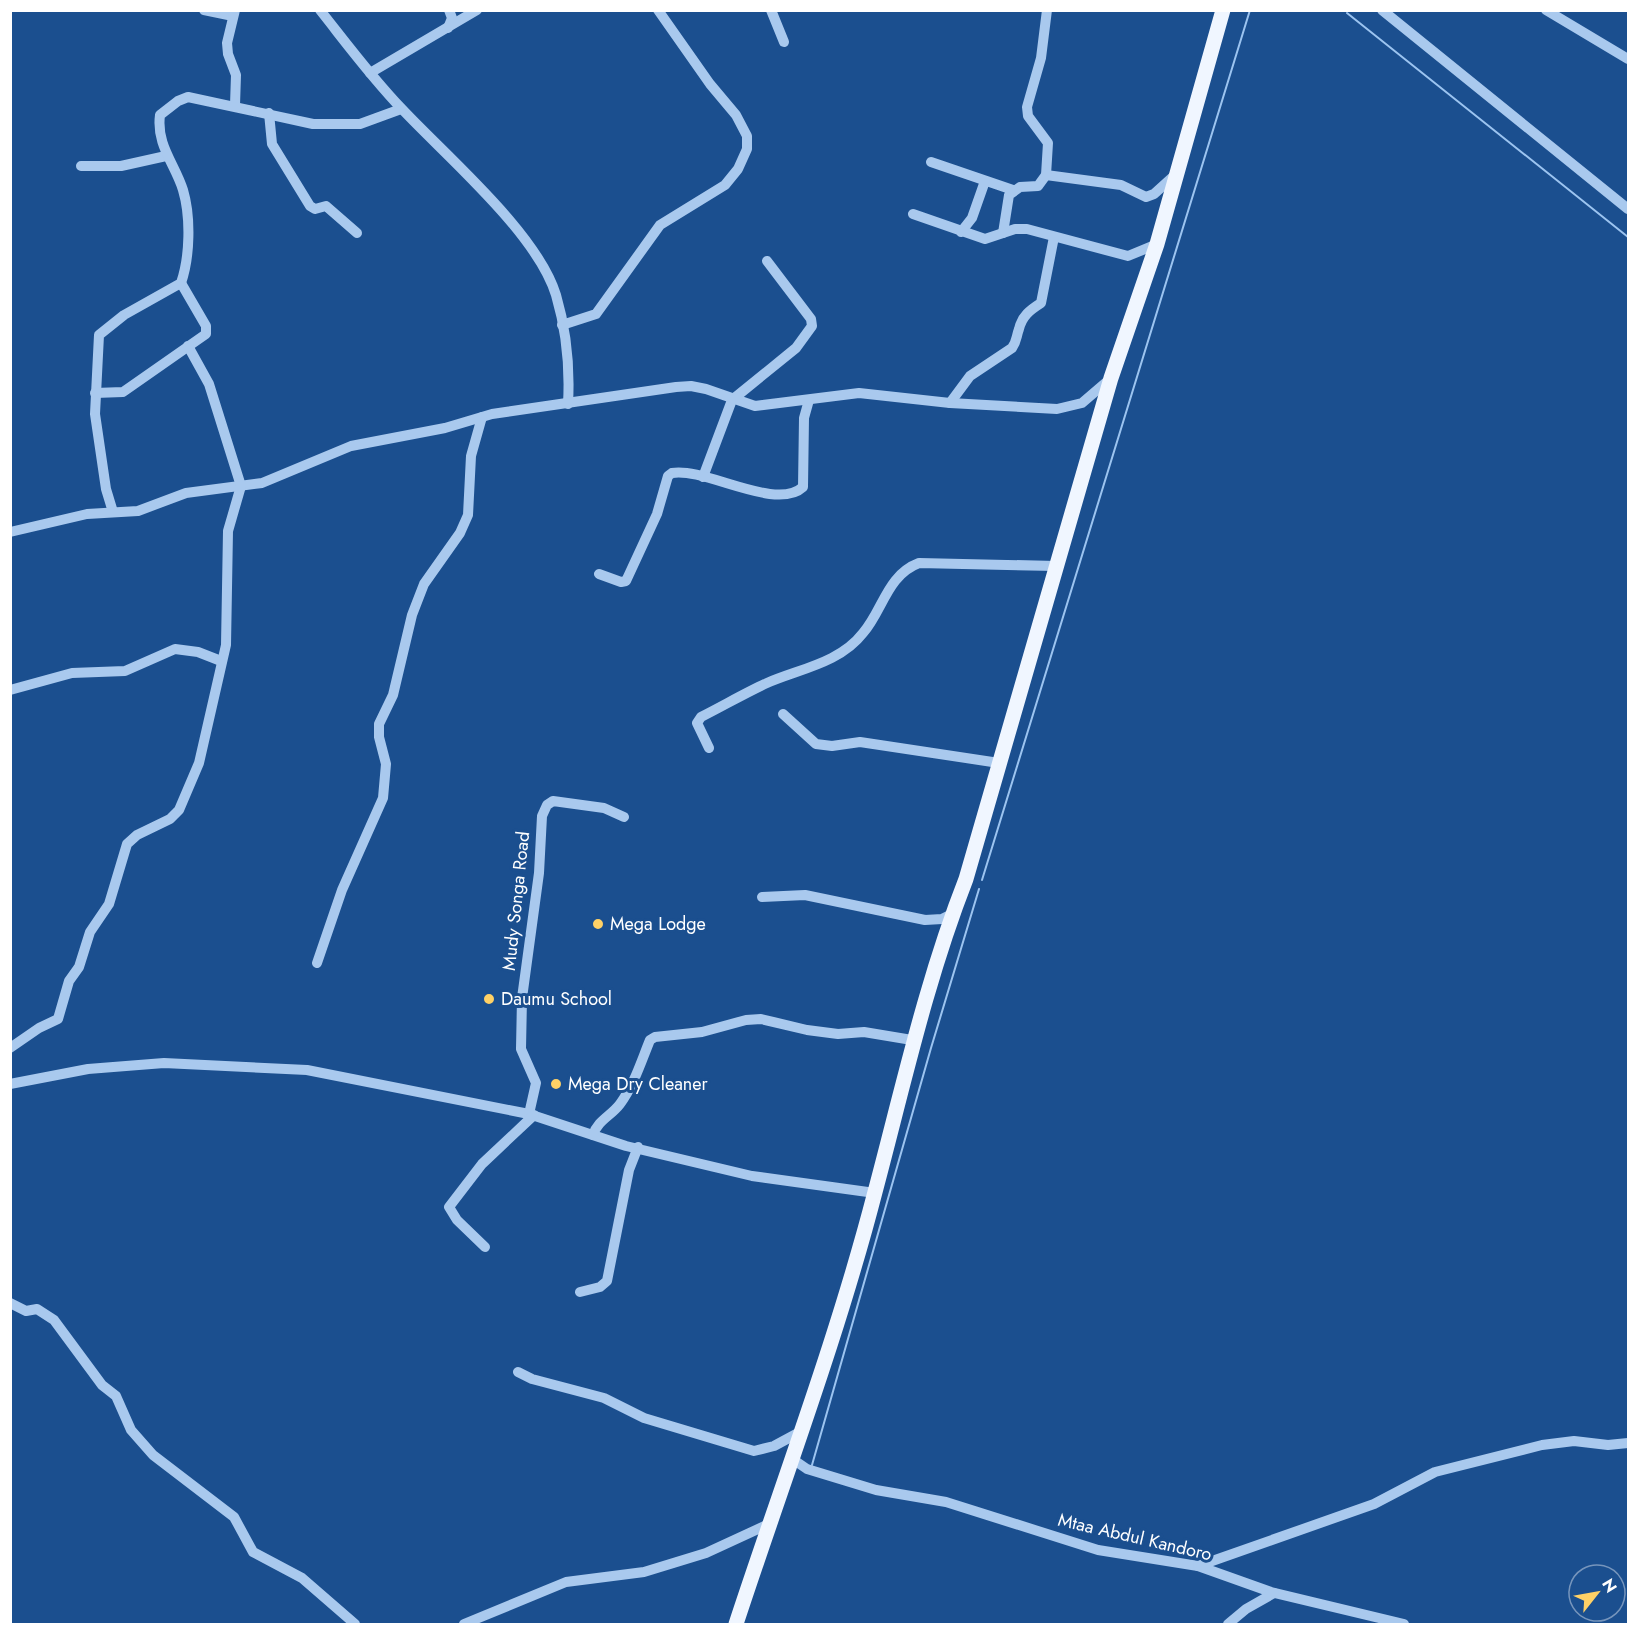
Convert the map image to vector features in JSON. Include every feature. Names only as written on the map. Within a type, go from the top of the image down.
[{"type":"main road","points":[[736,1624],[800,1432],[875,1193],[912,1040],[952,914],[966,879],[1111,378],[1156,244],[1223,10]]},
{"type":"street","points":[[204,10],[234,14],[227,43],[228,54],[236,75],[235,105]]},
{"type":"street","points":[[320,10],[401,109],[472,179],[520,234],[556,293],[570,379],[568,404]]},
{"type":"street","points":[[448,28],[452,18],[449,10]]},
{"type":"street","points":[[370,73],[477,10]]},
{"type":"street","points":[[562,325],[596,314],[660,225],[725,185],[738,169],[747,149],[747,136],[736,115],[710,84],[658,10]]},
{"type":"street","points":[[771,10],[784,42]]},
{"type":"street","points":[[931,162],[1013,190],[1038,186],[1046,174],[1048,143],[1028,116],[1027,107],[1041,58],[1047,10]]},
{"type":"street","points":[[1382,10],[1629,209]]},
{"type":"street","points":[[1546,10],[1629,58]]},
{"type":"street","points":[[94,393],[123,392],[207,330],[181,283],[186,262],[187,209],[183,190],[166,156],[159,126],[160,116],[171,106],[188,97],[235,105],[313,124],[360,124],[401,109]]},
{"type":"street","points":[[269,113],[272,144],[310,206],[315,208],[326,206],[357,233]]},
{"type":"street","points":[[81,166],[121,166],[166,156]]},
{"type":"street","points":[[1046,174],[1121,185],[1146,197],[1154,194],[1175,175]]},
{"type":"street","points":[[961,232],[972,218],[985,182]]},
{"type":"street","points":[[1003,233],[1009,195],[1013,190]]},
{"type":"street","points":[[913,214],[985,240],[1003,233],[1027,229],[1128,256],[1156,244]]},
{"type":"street","points":[[950,403],[970,376],[1016,342],[1019,328],[1027,313],[1041,303],[1054,237]]},
{"type":"street","points":[[703,477],[732,400],[796,348],[812,326],[811,319],[767,261]]},
{"type":"street","points":[[113,512],[106,489],[94,414],[99,336],[124,315],[181,283]]},
{"type":"street","points":[[10,1048],[39,1028],[58,1019],[69,981],[80,967],[90,932],[109,903],[127,844],[170,819],[179,810],[199,763],[227,632],[228,531],[241,486],[210,384],[188,346]]},
{"type":"street","points":[[10,532],[87,514],[138,511],[186,493],[262,483],[351,446],[445,428],[523,408],[568,404],[691,386],[732,400],[767,406],[860,393],[950,403],[1057,408],[1082,403],[1111,378]]},
{"type":"street","points":[[570,379],[583,400]]},
{"type":"street","points":[[599,574],[621,582],[626,580],[653,524],[668,476],[676,472],[774,493],[799,490],[802,487],[804,418],[809,400]]},
{"type":"street","points":[[317,963],[342,890],[383,798],[386,764],[379,737],[379,724],[393,695],[412,615],[420,594],[434,569],[460,533],[468,515],[471,456],[482,417]]},
{"type":"street","points":[[709,747],[697,723],[701,717],[768,683],[812,668],[853,645],[865,632],[885,593],[912,566],[919,563],[1056,566]]},
{"type":"street","points":[[10,690],[72,673],[125,671],[175,649],[198,652],[221,661]]},
{"type":"street","points":[[783,714],[816,744],[832,746],[860,742],[999,763]]},
{"type":"street","name":"Mudy Songa Road","points":[[531,1115],[536,1083],[521,1049],[522,998],[539,873],[542,816],[547,805],[553,801],[604,808],[624,817]]},
{"type":"street","points":[[762,897],[805,895],[925,920],[942,919],[952,914]]},
{"type":"street","points":[[593,1135],[599,1121],[619,1105],[632,1083],[650,1040],[655,1037],[702,1032],[746,1020],[761,1019],[807,1030],[838,1034],[864,1032],[912,1040]]},
{"type":"street","points":[[10,1084],[88,1070],[164,1063],[307,1070],[531,1115],[593,1135],[752,1176],[875,1193]]},
{"type":"street","points":[[485,1247],[457,1220],[449,1206],[483,1164],[531,1115]]},
{"type":"street","points":[[580,1292],[600,1287],[607,1281],[629,1170],[638,1147]]},
{"type":"street","points":[[10,1303],[26,1311],[43,1312],[54,1320],[102,1384],[116,1396],[120,1410],[131,1430],[153,1455],[234,1517],[253,1552],[302,1578],[355,1624]]},
{"type":"street","points":[[518,1372],[532,1379],[604,1398],[644,1418],[754,1451],[774,1446],[800,1432]]},
{"type":"street","points":[[1198,1566],[1374,1503],[1409,1488],[1435,1472],[1542,1445],[1574,1441],[1608,1445],[1629,1443]]},
{"type":"street","name":"Mtaa Abdul Kandoro","points":[[791,1458],[807,1468],[876,1490],[946,1502],[1098,1550],[1198,1566],[1274,1593],[1369,1620],[1404,1624]]},
{"type":"street","points":[[464,1624],[566,1582],[644,1572],[706,1553],[769,1524]]},
{"type":"street","points":[[1228,1624],[1246,1609],[1274,1593]]},
{"type":"waterway","points":[[982,880],[1250,10]]},
{"type":"waterway","points":[[1347,13],[1628,237]]},
{"type":"waterway","points":[[812,1465],[931,1048],[979,889]]},
{"type":"place","name":"Mega Lodge","points":[[598,924]]},
{"type":"place","name":"Daumu School","points":[[489,999]]},
{"type":"place","name":"Mega Dry Cleaner","points":[[556,1084]]}]
